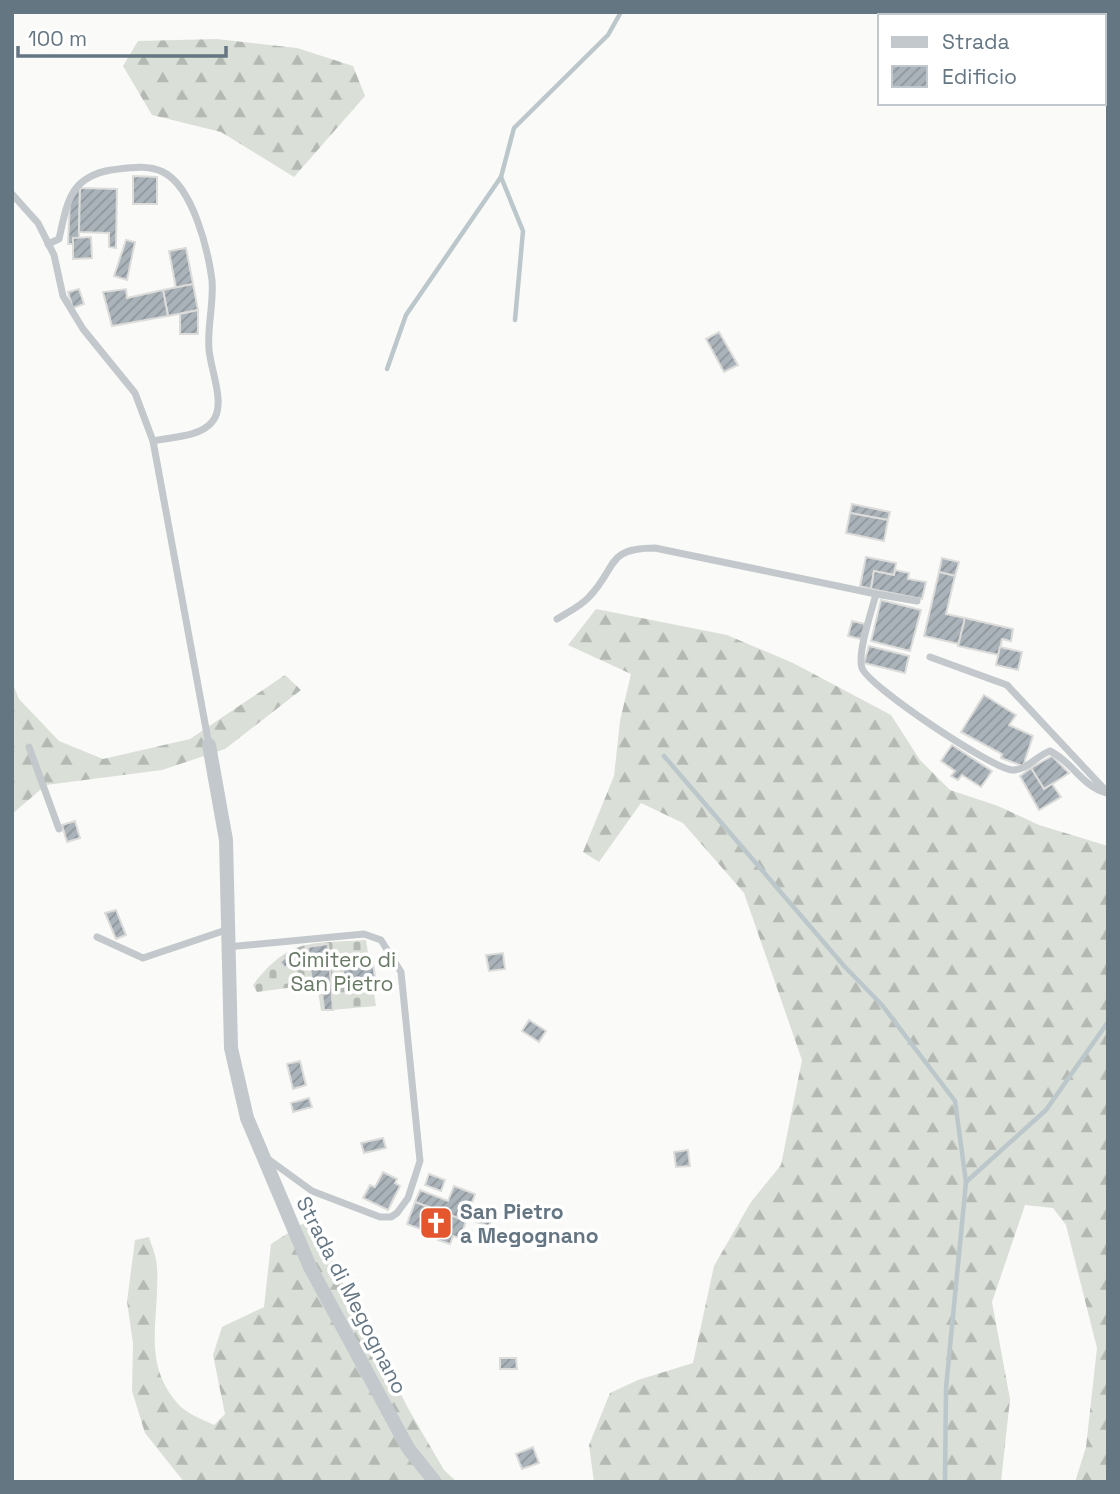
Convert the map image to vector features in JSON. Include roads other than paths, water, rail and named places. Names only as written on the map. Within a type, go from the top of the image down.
[{"type":"street","name":"Strada di Megognano","points":[[209,745],[226,840],[226,947],[231,1048],[247,1118],[310,1267],[408,1448],[435,1482]]},
{"type":"lane","points":[[48,244],[58,239],[69,195],[85,179],[108,171],[143,166],[163,172],[179,183],[191,204],[212,281],[209,350],[218,404],[214,420],[202,430],[153,441]]},
{"type":"lane","points":[[12,194],[38,223],[48,244],[63,296],[83,329],[135,393],[153,441],[209,745]]},
{"type":"lane","points":[[557,619],[590,597],[620,553],[634,548],[655,548],[918,601]]},
{"type":"lane","points":[[876,594],[860,660],[863,671],[879,687],[946,735],[999,768],[1024,768],[1050,751],[1064,758],[1082,781],[1093,789],[1108,793]]},
{"type":"lane","points":[[930,657],[1007,685],[1108,793]]},
{"type":"lane","points":[[29,747],[59,829]]},
{"type":"lane","points":[[97,937],[143,958],[226,930]]},
{"type":"lane","points":[[226,947],[364,934],[381,940],[401,972],[420,1161],[408,1198],[397,1213],[391,1217],[380,1217],[312,1191],[284,1174],[260,1151]]},
{"type":"waterway","points":[[387,369],[406,315],[501,177],[514,128],[608,35],[621,12]]},
{"type":"waterway","points":[[501,177],[523,231],[515,320]]},
{"type":"waterway","points":[[664,756],[845,967],[882,1005],[955,1101],[966,1182],[946,1388],[945,1482]]},
{"type":"waterway","points":[[966,1182],[1046,1110],[1108,1022]]},
{"type":"place","name":"San Pietro a Megognano","points":[[436,1223]]},
{"type":"park label","name":"Cimitero di San Pietro","points":[[342,971]]}]
